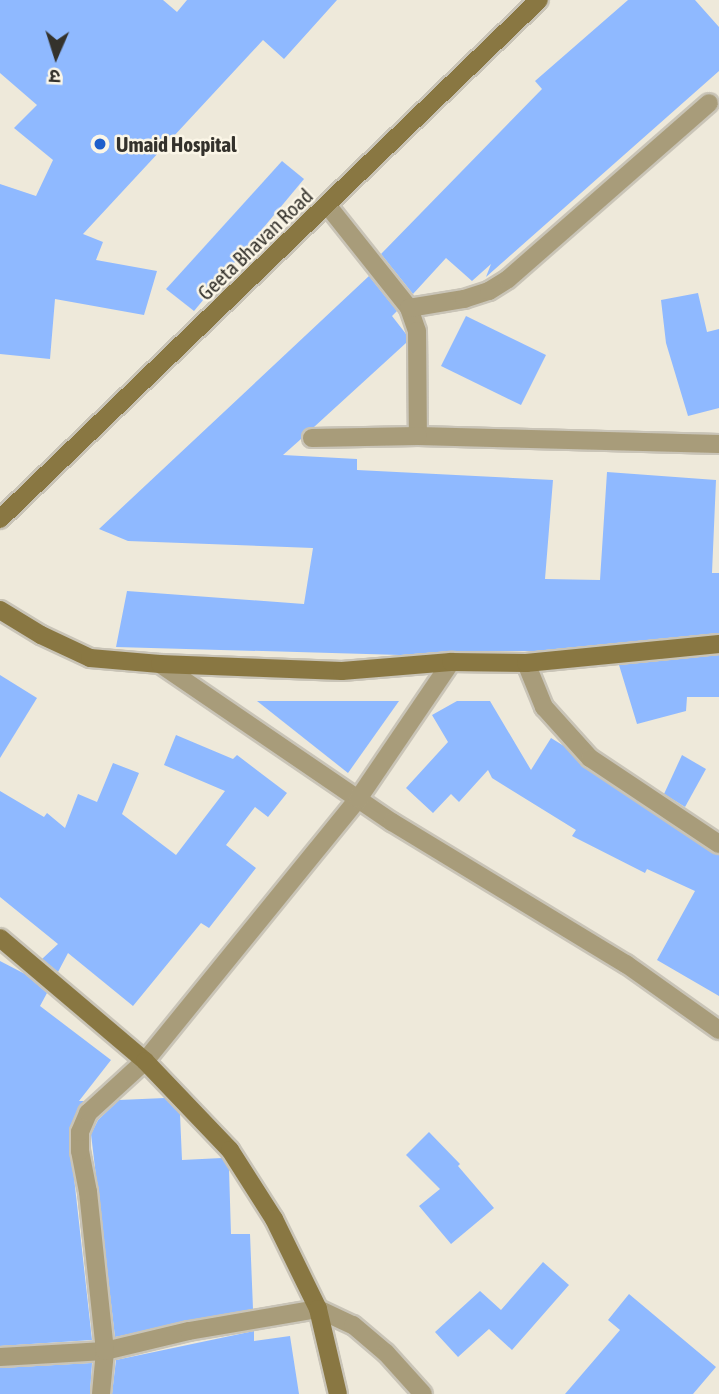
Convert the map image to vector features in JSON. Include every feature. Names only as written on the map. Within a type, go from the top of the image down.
[{"type":"main road","name":"Geeta Bhavan Road","points":[[0,519],[539,0]]},
{"type":"main road","points":[[0,610],[41,635],[90,658],[160,664],[342,671],[452,662],[526,663],[719,644]]},
{"type":"main road","points":[[0,938],[145,1061],[230,1150],[274,1219],[318,1309],[338,1394]]},
{"type":"street","points":[[409,308],[464,299],[489,291],[508,279],[709,103]]},
{"type":"street","points":[[328,206],[409,308],[417,331],[418,436]]},
{"type":"street","points":[[312,438],[418,436],[719,444]]},
{"type":"street","points":[[101,1394],[105,1351],[80,1132],[88,1113],[145,1061],[358,799],[452,662]]},
{"type":"street","points":[[526,663],[544,707],[590,758],[719,845]]},
{"type":"street","points":[[160,664],[358,799],[626,964],[719,1030]]},
{"type":"street","points":[[0,1357],[105,1351],[188,1331],[318,1309],[353,1325],[386,1353],[423,1394]]},
{"type":"building","name":"Umaid Hospital","points":[[0,0],[163,0],[177,12],[187,0],[337,0],[284,59],[263,40],[83,234],[103,242],[96,260],[157,271],[144,315],[55,299],[50,359],[0,354],[0,184],[36,196],[53,160],[14,128],[37,105],[0,73]]},
{"type":"building","points":[[628,0],[695,0],[719,27],[719,71],[486,277],[491,264],[472,281],[446,258],[413,294],[381,254],[542,89],[535,81]]},
{"type":"building","points":[[282,161],[304,179],[194,311],[166,289]]},
{"type":"building","points":[[369,276],[397,311],[392,316],[406,334],[406,343],[314,427],[306,429],[301,439],[283,455],[357,459],[357,470],[553,480],[545,579],[600,580],[607,472],[716,480],[712,573],[719,573],[719,633],[535,651],[450,651],[401,655],[116,647],[127,591],[304,604],[313,548],[128,541],[99,529]]},
{"type":"building","points":[[698,293],[707,332],[719,329],[719,408],[688,416],[666,343],[661,300]]},
{"type":"building","points":[[466,316],[546,355],[521,405],[441,366]]},
{"type":"building","points":[[719,655],[719,697],[687,697],[686,711],[637,724],[619,665]]},
{"type":"building","points":[[0,675],[37,698],[0,758]]},
{"type":"building","points":[[257,701],[399,701],[348,773]]},
{"type":"building","points":[[457,701],[490,701],[531,770],[551,738],[564,746],[584,767],[719,855],[719,996],[657,960],[695,891],[647,869],[645,873],[572,836],[576,830],[492,778],[488,770],[459,802],[451,794],[433,813],[406,788],[448,742],[432,715]]},
{"type":"building","points":[[176,735],[233,759],[237,755],[287,793],[268,817],[255,807],[226,845],[256,868],[209,928],[201,923],[133,1006],[68,953],[58,972],[42,959],[58,944],[0,897],[0,791],[44,817],[47,813],[65,828],[78,794],[97,802],[113,763],[139,773],[122,814],[176,855],[225,791],[164,765]]},
{"type":"building","points":[[682,755],[706,769],[685,807],[664,794]]},
{"type":"building","points":[[0,961],[25,974],[47,993],[40,1006],[111,1060],[79,1101],[84,1101],[69,1132],[92,1340],[0,1346]]},
{"type":"building","points":[[165,1098],[180,1114],[182,1160],[222,1158],[229,1169],[231,1234],[250,1234],[253,1309],[115,1337],[91,1134],[98,1120],[119,1100]]},
{"type":"building","points":[[429,1132],[460,1164],[458,1166],[494,1208],[451,1244],[419,1206],[440,1189],[406,1155]]},
{"type":"building","points":[[543,1262],[569,1285],[512,1350],[489,1329],[458,1357],[435,1332],[480,1291],[501,1310]]},
{"type":"building","points":[[629,1294],[716,1367],[693,1394],[565,1394],[620,1330],[608,1320]]},
{"type":"building","points":[[254,1331],[254,1341],[290,1336],[299,1394],[112,1394],[116,1360]]},
{"type":"building","points":[[92,1363],[90,1394],[0,1394],[0,1368]]},
{"type":"place","name":"Umaid Hospital","points":[[100,144]]}]
